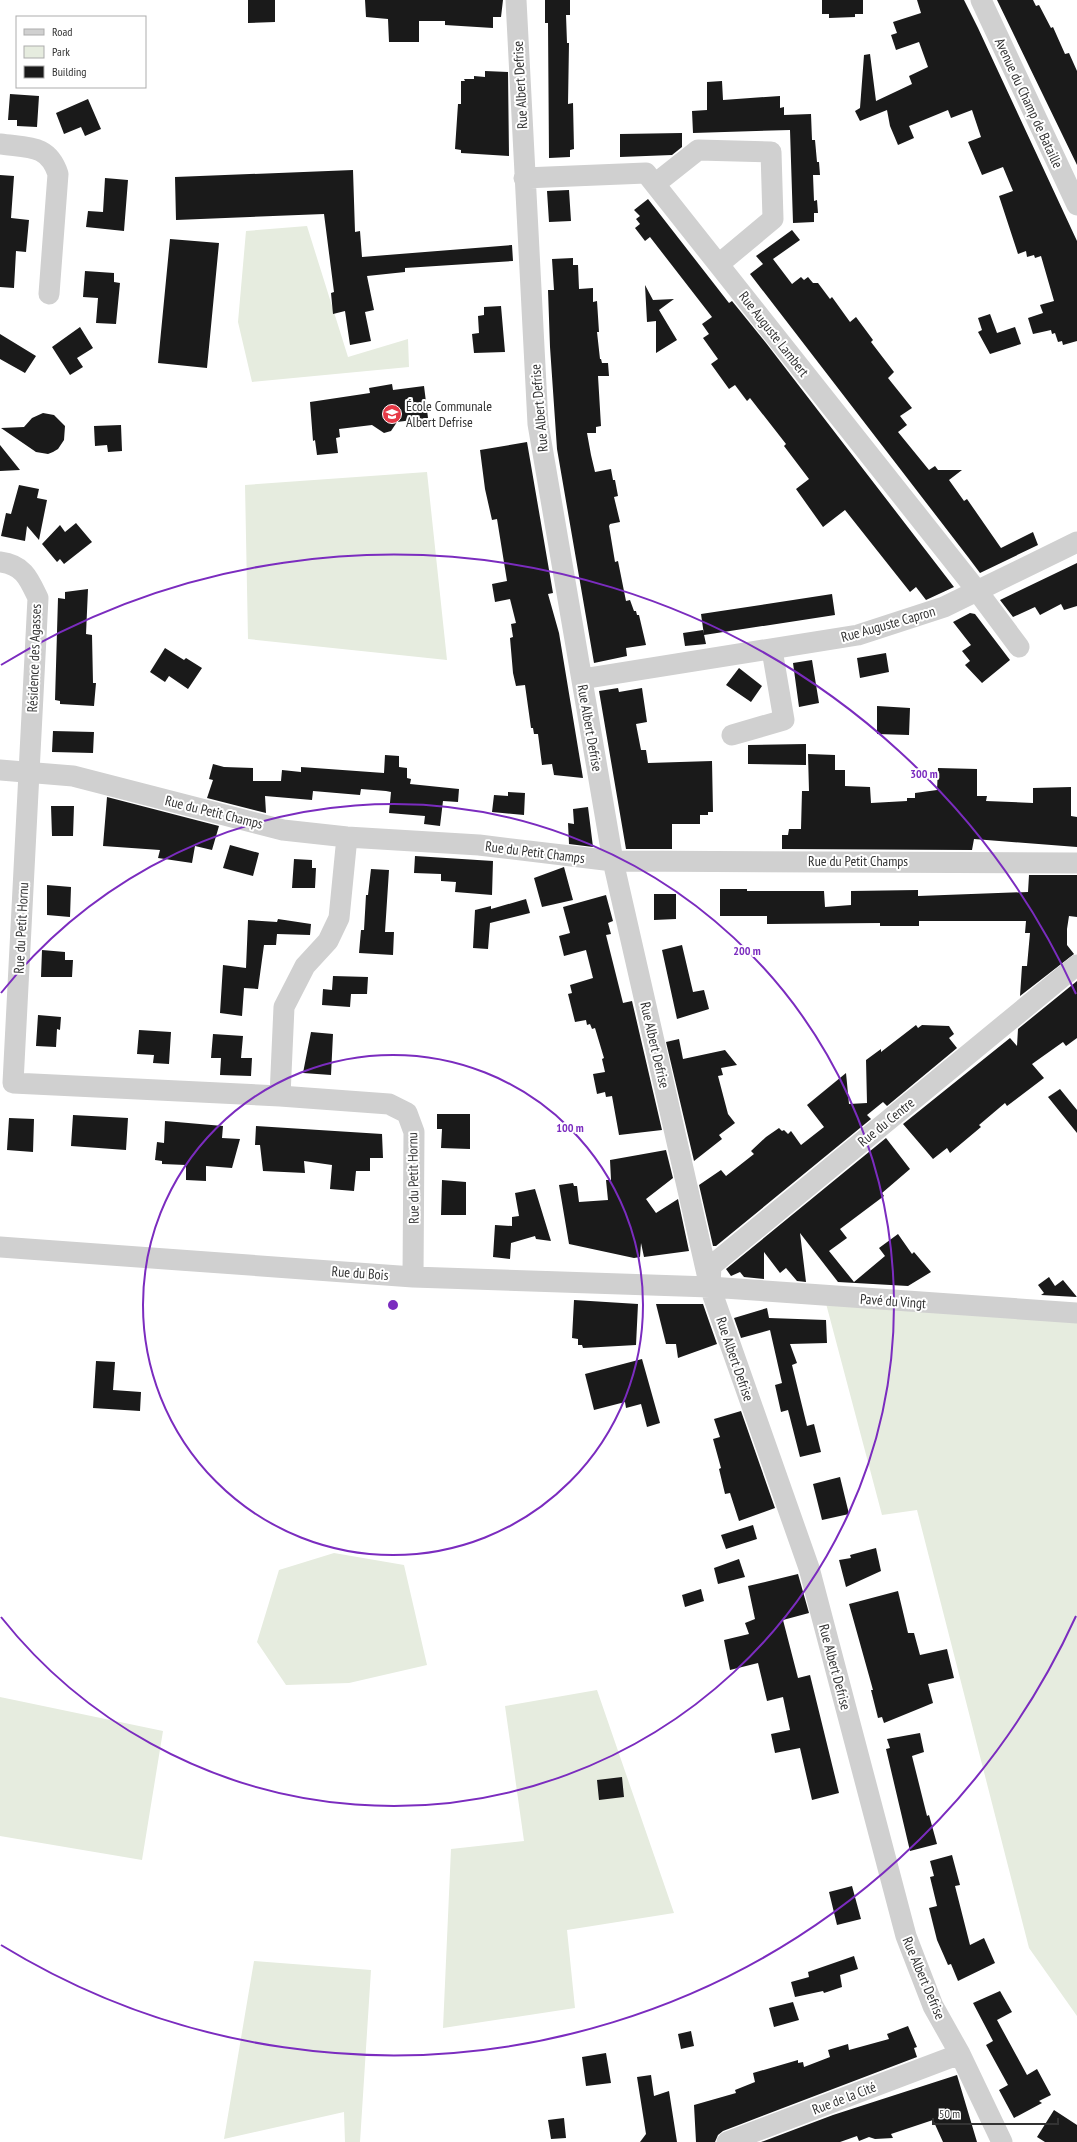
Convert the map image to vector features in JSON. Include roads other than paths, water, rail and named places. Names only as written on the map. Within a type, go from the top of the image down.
[{"type":"street","name":"Rue Albert Defrise","points":[[516,0],[524,178],[538,424],[613,861],[710,1287],[809,1568],[906,1936],[933,2006],[960,2054],[1002,2142]]},
{"type":"street","name":"Avenue du Champ de Bataille","points":[[982,0],[1075,196]]},
{"type":"street","points":[[0,144],[45,152],[53,160],[56,167],[58,174],[49,294]]},
{"type":"street","points":[[655,184],[698,150],[771,152],[773,219],[719,264]]},
{"type":"street","name":"Rue Auguste Lambert","points":[[524,178],[646,173],[978,592]]},
{"type":"street","name":"Rue Auguste Capron","points":[[582,679],[772,650],[858,635],[944,607],[978,592],[1077,542]]},
{"type":"street","name":"Résidence des Agasses","points":[[0,562],[6,562],[27,575],[38,598],[29,773]]},
{"type":"street","points":[[978,592],[1019,647]]},
{"type":"street","points":[[732,735],[784,720],[772,650]]},
{"type":"street","name":"Rue du Petit Champs","points":[[0,770],[73,776],[283,830],[347,837],[479,845],[613,861],[1077,863]]},
{"type":"street","name":"Rue du Petit Hornu","points":[[29,773],[7,1083],[280,1096],[389,1104],[407,1113],[414,1132],[413,1277]]},
{"type":"street","points":[[280,1096],[284,1007],[305,966],[328,941],[339,918],[347,837]]},
{"type":"street","name":"Rue du Centre","points":[[710,1287],[711,1266],[1077,965]]},
{"type":"street","name":"Rue du Bois","points":[[6,1247],[413,1277],[710,1287]]},
{"type":"street","name":"Pavé du Vingt","points":[[710,1287],[1077,1313]]},
{"type":"street","name":"Rue de la Cité","points":[[727,2142],[960,2054]]},
{"type":"place","name":"École Communale Albert Defrise","points":[[392,414]]}]
